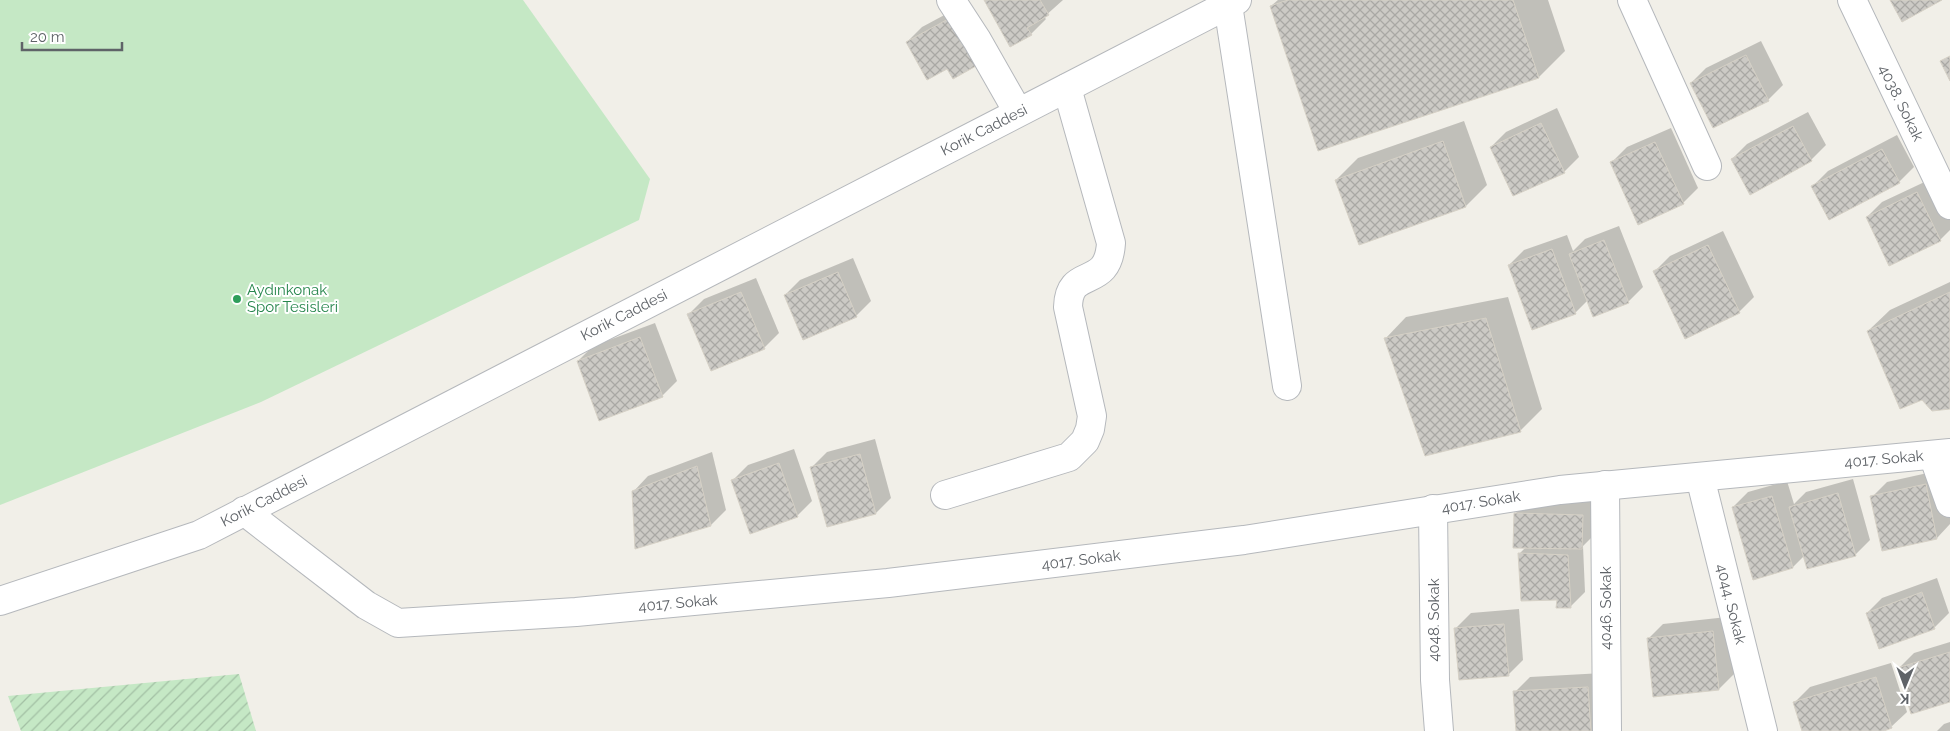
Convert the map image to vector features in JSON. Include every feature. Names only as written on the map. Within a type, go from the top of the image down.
[{"type":"street","points":[[951,0],[977,40],[1018,112]]},
{"type":"street","points":[[1632,0],[1707,166]]},
{"type":"street","name":"4038. Sokak","points":[[1852,0],[1950,206]]},
{"type":"street","points":[[1232,2],[1287,386]]},
{"type":"street","name":"Korik Caddesi","points":[[0,601],[199,535],[1232,2]]},
{"type":"street","points":[[945,495],[1069,457],[1085,441],[1090,429],[1092,416],[1068,308],[1068,299],[1078,282],[1097,275],[1103,270],[1110,254],[1111,243],[1067,88]]},
{"type":"street","points":[[1941,454],[1950,503]]},
{"type":"street","name":"4017. Sokak","points":[[244,511],[358,600],[398,623],[576,612],[888,583],[1244,540],[1560,490],[1941,454]]},
{"type":"street","name":"4044. Sokak","points":[[1700,477],[1763,731]]},
{"type":"street","name":"4046. Sokak","points":[[1605,486],[1606,731]]},
{"type":"street","name":"4048. Sokak","points":[[1434,509],[1435,680],[1439,731]]},
{"type":"green space","name":"Aydınkonak Spor Tesisleri","points":[[0,0],[523,0],[650,179],[639,220],[261,402],[0,505]]},
{"type":"green space","points":[[239,674],[256,731],[21,731],[8,696]]},
{"type":"building","points":[[984,0],[1040,0],[1049,15],[1027,28],[1032,35],[1010,47]]},
{"type":"building","points":[[1288,0],[1513,0],[1539,78],[1318,151],[1270,6]]},
{"type":"building","points":[[1890,0],[1942,0],[1902,22]]},
{"type":"building","points":[[950,18],[976,66],[953,79],[947,69],[927,80],[906,42]]},
{"type":"building","points":[[1746,55],[1769,101],[1713,128],[1690,83]]},
{"type":"building","points":[[1950,56],[1950,81],[1940,61]]},
{"type":"building","points":[[1541,123],[1565,173],[1513,196],[1490,147]]},
{"type":"building","points":[[1793,126],[1812,161],[1750,195],[1731,159]]},
{"type":"building","points":[[1443,141],[1466,207],[1359,245],[1335,180]]},
{"type":"building","points":[[1655,142],[1684,204],[1638,225],[1610,162]]},
{"type":"building","points":[[1882,149],[1900,183],[1829,220],[1811,186]]},
{"type":"building","points":[[1917,192],[1941,241],[1889,266],[1866,217]]},
{"type":"building","points":[[1604,240],[1629,303],[1593,317],[1569,254]]},
{"type":"building","points":[[1708,245],[1740,313],[1685,339],[1653,271]]},
{"type":"building","points":[[1552,249],[1576,314],[1532,330],[1508,265]]},
{"type":"building","points":[[838,272],[857,317],[803,340],[784,295]]},
{"type":"building","points":[[741,292],[765,349],[711,371],[687,314]]},
{"type":"building","points":[[1950,292],[1950,409],[1932,411],[1922,400],[1900,409],[1867,331]]},
{"type":"building","points":[[1486,318],[1521,432],[1425,456],[1384,338]]},
{"type":"building","points":[[640,337],[663,397],[599,421],[577,361]]},
{"type":"building","points":[[860,454],[876,514],[827,527],[810,467]]},
{"type":"building","points":[[779,463],[798,517],[750,534],[731,480]]},
{"type":"building","points":[[697,466],[711,526],[635,549],[632,491]]},
{"type":"building","points":[[1926,484],[1937,539],[1882,551],[1870,496]]},
{"type":"building","points":[[1838,493],[1856,556],[1807,569],[1789,507]]},
{"type":"building","points":[[1772,496],[1793,568],[1753,580],[1732,507]]},
{"type":"building","points":[[1514,513],[1583,515],[1582,549],[1513,548]]},
{"type":"building","points":[[1518,553],[1568,555],[1571,608],[1556,608],[1557,600],[1521,601]]},
{"type":"building","points":[[1922,592],[1935,629],[1879,649],[1866,613]]},
{"type":"building","points":[[1504,624],[1509,676],[1459,680],[1454,628]]},
{"type":"building","points":[[1713,631],[1719,690],[1653,697],[1647,638]]},
{"type":"building","points":[[1950,652],[1950,702],[1911,714],[1897,668]]},
{"type":"building","points":[[1876,677],[1892,728],[1884,731],[1802,731],[1793,702]]},
{"type":"building","points":[[1588,687],[1591,731],[1516,731],[1513,691]]},
{"type":"place","name":"Aydınkonak Spor Tesisleri","points":[[237,299]]}]
